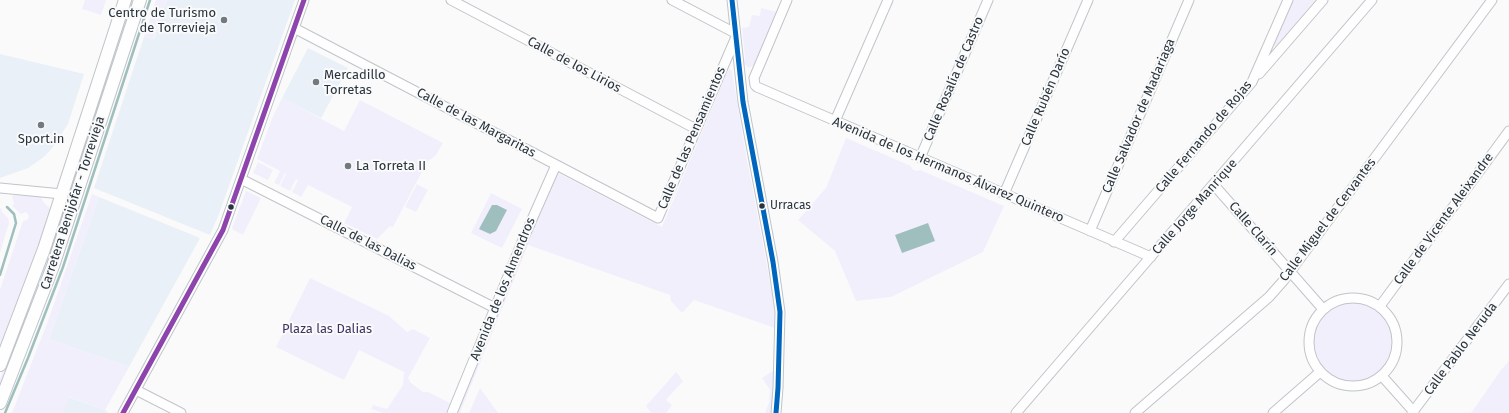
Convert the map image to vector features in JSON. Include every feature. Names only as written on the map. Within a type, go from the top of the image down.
[{"type":"main road","name":"Carretera Benijófar - Torrevieja","points":[[0,365],[35,275],[125,0]]},
{"type":"main road","name":"Carretera Benijófar - Torrevieja","points":[[0,403],[53,266],[140,0]]},
{"type":"street","points":[[123,413],[223,230],[304,0]]},
{"type":"street","name":"Calle de los Lirios","points":[[451,0],[696,129]]},
{"type":"street","points":[[672,0],[736,35]]},
{"type":"street","points":[[732,0],[743,102],[773,262],[780,312],[779,380],[776,413]]},
{"type":"street","points":[[740,73],[755,75],[787,0]]},
{"type":"street","points":[[835,121],[888,0]]},
{"type":"street","name":"Calle Rosalía de Castro","points":[[920,158],[988,0]]},
{"type":"street","name":"Calle Rubén Darío","points":[[1004,194],[1088,0]]},
{"type":"street","name":"Calle Salvador de Madariaga","points":[[1090,231],[1189,0]]},
{"type":"street","name":"Calle Fernando de Rojas","points":[[1114,242],[1252,82],[1288,0]]},
{"type":"street","points":[[1252,82],[1322,0]]},
{"type":"street","name":"Calle Jorge Manrique","points":[[1016,413],[1372,0]]},
{"type":"street","name":"Calle Miguel de Cervantes","points":[[1135,413],[1269,297],[1290,272],[1492,0]]},
{"type":"street","name":"Calle de las Margaritas","points":[[294,28],[658,218]]},
{"type":"street","name":"Calle de las Pensamientos","points":[[658,218],[736,35]]},
{"type":"street","name":"Avenida de los Hermanos Álvarez Quintero","points":[[755,75],[754,82],[757,87],[1151,258]]},
{"type":"street","name":"Calle de Vicente Aleixandre","points":[[1380,306],[1509,131]]},
{"type":"street","name":"Avenida de los Almendros","points":[[452,413],[522,242],[556,165]]},
{"type":"street","name":"Calle de las Dalias","points":[[241,179],[495,308]]},
{"type":"street","name":"Calle Clarín","points":[[1214,185],[1323,308]]},
{"type":"street","points":[[0,188],[62,194]]},
{"type":"street","name":"Calle Pablo Neruda","points":[[1413,412],[1509,284]]},
{"type":"street","points":[[1355,298],[1364,299],[1380,306],[1392,320],[1397,337],[1396,354],[1382,376],[1364,385],[1355,386],[1336,383],[1320,372],[1310,355],[1309,335],[1311,326],[1323,308],[1337,300],[1355,298]]},
{"type":"street","points":[[1273,413],[1320,372]]},
{"type":"street","points":[[1382,376],[1413,412]]},
{"type":"street","points":[[136,390],[181,413]]},
{"type":"shaded area","points":[[167,0],[295,0],[219,214],[210,235],[94,188],[144,37],[154,39]]},
{"type":"shaded area","name":"Mercadillo Torretas","points":[[308,48],[348,68],[321,118],[282,98]]},
{"type":"shaded area","points":[[0,54],[84,74],[68,124],[53,147],[45,156],[28,168],[0,178]]},
{"type":"shaded area","points":[[99,197],[200,238],[129,367],[49,339]]},
{"type":"shaded area","points":[[68,397],[105,410],[108,413],[63,413]]},
{"type":"green space","points":[[85,0],[106,0],[101,15],[82,9]]},
{"type":"green space","points":[[130,0],[135,0],[50,261],[0,389],[0,378],[25,316]]},
{"type":"green space","points":[[156,0],[167,0],[153,40],[144,37]]},
{"type":"green space","points":[[1293,0],[1315,0],[1275,47],[1274,45]]},
{"type":"green space","points":[[761,8],[777,12],[754,65],[749,68],[744,64],[745,59],[742,28],[749,27],[752,15],[760,16]]},
{"type":"green space","points":[[730,69],[732,71],[767,265],[775,312],[775,328],[694,300],[682,313],[671,301],[670,295],[528,245],[461,413],[458,413],[527,240],[558,173],[662,227],[728,70]]},
{"type":"green space","name":"La Torreta II","points":[[282,98],[344,131],[360,100],[443,143],[436,155],[427,162],[393,227],[390,226],[377,239],[344,223],[352,207],[308,185],[301,197],[292,192],[298,180],[296,179],[290,191],[280,186],[286,174],[285,173],[279,185],[274,183],[280,171],[257,159],[273,116]]},
{"type":"green space","points":[[846,138],[911,166],[912,169],[917,171],[920,170],[1004,206],[983,252],[891,297],[856,301],[835,251],[798,220],[826,188]]},
{"type":"green space","points":[[258,162],[273,170],[268,180],[253,173]]},
{"type":"green space","points":[[417,184],[428,190],[416,212],[405,207]]},
{"type":"green space","points":[[246,191],[261,198],[243,235],[232,228]]},
{"type":"green space","points":[[491,193],[522,209],[502,248],[471,233]]},
{"type":"green space","points":[[92,194],[99,197],[49,339],[129,367],[105,410],[69,397],[63,413],[12,413],[48,321]]},
{"type":"green space","points":[[12,196],[41,197],[44,203],[51,209],[0,348],[0,290],[23,221],[27,220],[29,216],[26,212],[21,214],[12,206],[14,204]]},
{"type":"green space","points":[[0,208],[8,218],[9,223],[0,253]]},
{"type":"green space","name":"Plaza las Dalias","points":[[310,278],[389,316],[407,332],[413,329],[430,338],[408,378],[411,383],[423,392],[428,392],[450,403],[446,413],[384,413],[371,409],[373,405],[387,409],[403,385],[404,372],[359,350],[344,380],[276,347]]},
{"type":"green space","points":[[1353,303],[1368,306],[1381,314],[1389,327],[1392,342],[1389,357],[1381,370],[1368,378],[1353,381],[1338,378],[1325,370],[1317,357],[1314,342],[1317,327],[1325,314],[1338,306]]},
{"type":"green space","points":[[1509,361],[1509,413],[1471,413],[1501,370]]},
{"type":"green space","points":[[774,370],[770,413],[765,413],[770,400],[770,390],[762,378]]},
{"type":"green space","points":[[676,372],[683,381],[666,400],[672,405],[666,413],[651,413],[646,406]]},
{"type":"green space","points":[[480,388],[498,413],[469,413]]},
{"type":"water","points":[[492,205],[497,205],[507,210],[496,231],[490,234],[479,229]]},
{"type":"water","points":[[928,223],[935,241],[902,253],[895,235]]},
{"type":"waterway","points":[[5,413],[63,267],[150,0]]},
{"type":"waterway","points":[[0,275],[16,223],[14,214],[7,207]]},
{"type":"transit line","points":[[123,413],[223,230],[304,0]]},
{"type":"transit line","points":[[732,0],[743,102],[773,262],[780,312],[776,413]]},
{"type":"place","name":"Centro de Turismo de Torrevieja","points":[[224,20]]},
{"type":"place","name":"Mercadillo Torretas","points":[[316,82]]},
{"type":"place","name":"Sport.in","points":[[41,125]]},
{"type":"place","name":"La Torreta II","points":[[348,166]]},
{"type":"place","name":"Urracas","points":[[762,206]]}]
